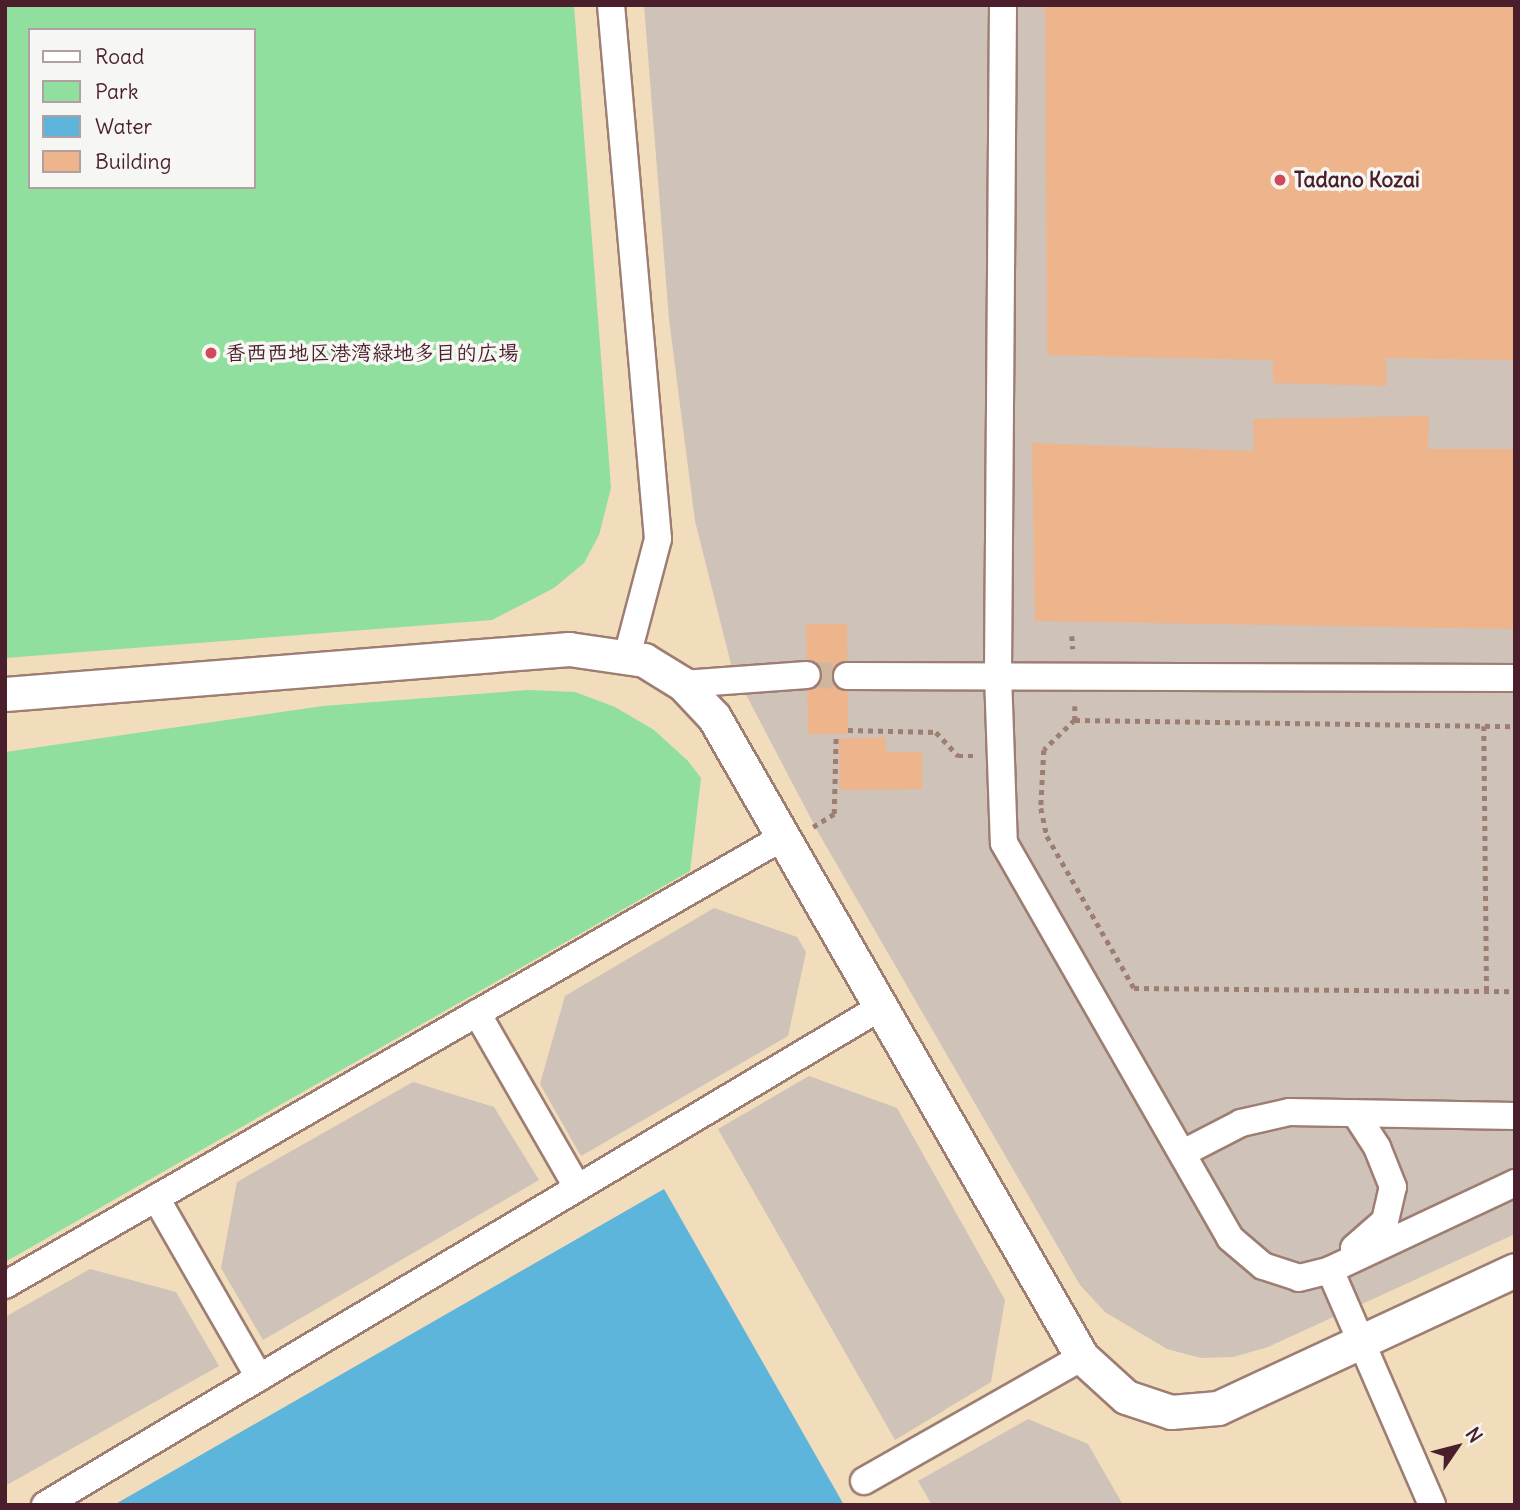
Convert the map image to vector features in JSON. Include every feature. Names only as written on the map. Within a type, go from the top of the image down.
[{"type":"street","points":[[611,5],[658,539],[627,656]]},
{"type":"street","points":[[1003,5],[998,675],[1004,843],[1230,1238],[1263,1266],[1299,1278],[1330,1270],[1515,1183]]},
{"type":"street","points":[[5,695],[569,649],[644,660],[683,684],[714,717],[796,833],[881,1007],[1083,1357],[1126,1397],[1171,1412],[1218,1408],[1515,1270]]},
{"type":"street","points":[[683,684],[807,676]]},
{"type":"street","points":[[847,676],[1515,678]]},
{"type":"street","points":[[5,1285],[796,833]]},
{"type":"street","points":[[45,1505],[881,1007]]},
{"type":"street","points":[[477,1013],[577,1188]]},
{"type":"street","points":[[1183,1153],[1241,1123],[1289,1112],[1515,1116]]},
{"type":"street","points":[[1330,1270],[1385,1222],[1393,1187],[1377,1147],[1355,1113]]},
{"type":"street","points":[[156,1198],[259,1377]]},
{"type":"street","points":[[1330,1270],[1432,1505]]},
{"type":"street","points":[[864,1481],[1083,1357]]},
{"type":"path","points":[[1072,636],[1075,720]]},
{"type":"path","points":[[1515,726],[1075,720],[1044,750],[1041,808],[1047,836],[1134,988],[1515,991]]},
{"type":"path","points":[[1484,726],[1487,991]]},
{"type":"path","points":[[848,730],[936,732],[958,756],[1043,758]]},
{"type":"path","points":[[796,833],[834,814],[836,734]]},
{"type":"shaded area","points":[[644,5],[1515,5],[1515,1234],[1268,1347],[1233,1357],[1201,1358],[1167,1349],[1105,1312],[1080,1285],[818,832],[732,668],[695,521],[669,319]]},
{"type":"shaded area","points":[[714,908],[797,937],[806,952],[788,1036],[581,1156],[540,1084],[565,996]]},
{"type":"shaded area","points":[[809,1076],[897,1108],[1005,1300],[991,1382],[895,1440],[718,1129]]},
{"type":"shaded area","points":[[413,1082],[494,1107],[539,1180],[263,1340],[221,1268],[237,1182]]},
{"type":"shaded area","points":[[90,1269],[176,1292],[219,1366],[5,1486],[5,1317]]},
{"type":"shaded area","points":[[1028,1419],[1088,1444],[1123,1505],[932,1505],[918,1481]]},
{"type":"green space","points":[[5,5],[574,5],[611,488],[599,535],[584,563],[554,588],[492,620],[5,658]]},
{"type":"green space","points":[[528,690],[575,692],[615,707],[654,730],[688,761],[701,778],[690,871],[5,1262],[5,752],[323,706]]},
{"type":"water","points":[[664,1189],[844,1505],[114,1505],[119,1502]]},
{"type":"building","name":"Tadano Kozai","points":[[1045,5],[1515,5],[1515,360],[1386,358],[1387,386],[1273,383],[1273,360],[1047,355]]},
{"type":"building","points":[[1429,416],[1428,449],[1515,449],[1515,629],[1035,621],[1032,443],[1254,451],[1253,419]]},
{"type":"building","points":[[806,624],[847,624],[848,734],[808,734]]},
{"type":"building","points":[[886,737],[886,752],[922,752],[922,789],[840,790],[839,739]]},
{"type":"tunnel","points":[[807,675],[847,676]]},
{"type":"place","name":"Tadano Kozai","points":[[1280,180]]},
{"type":"place","name":"香西西地区港湾緑地多目的広場","points":[[211,353]]}]
